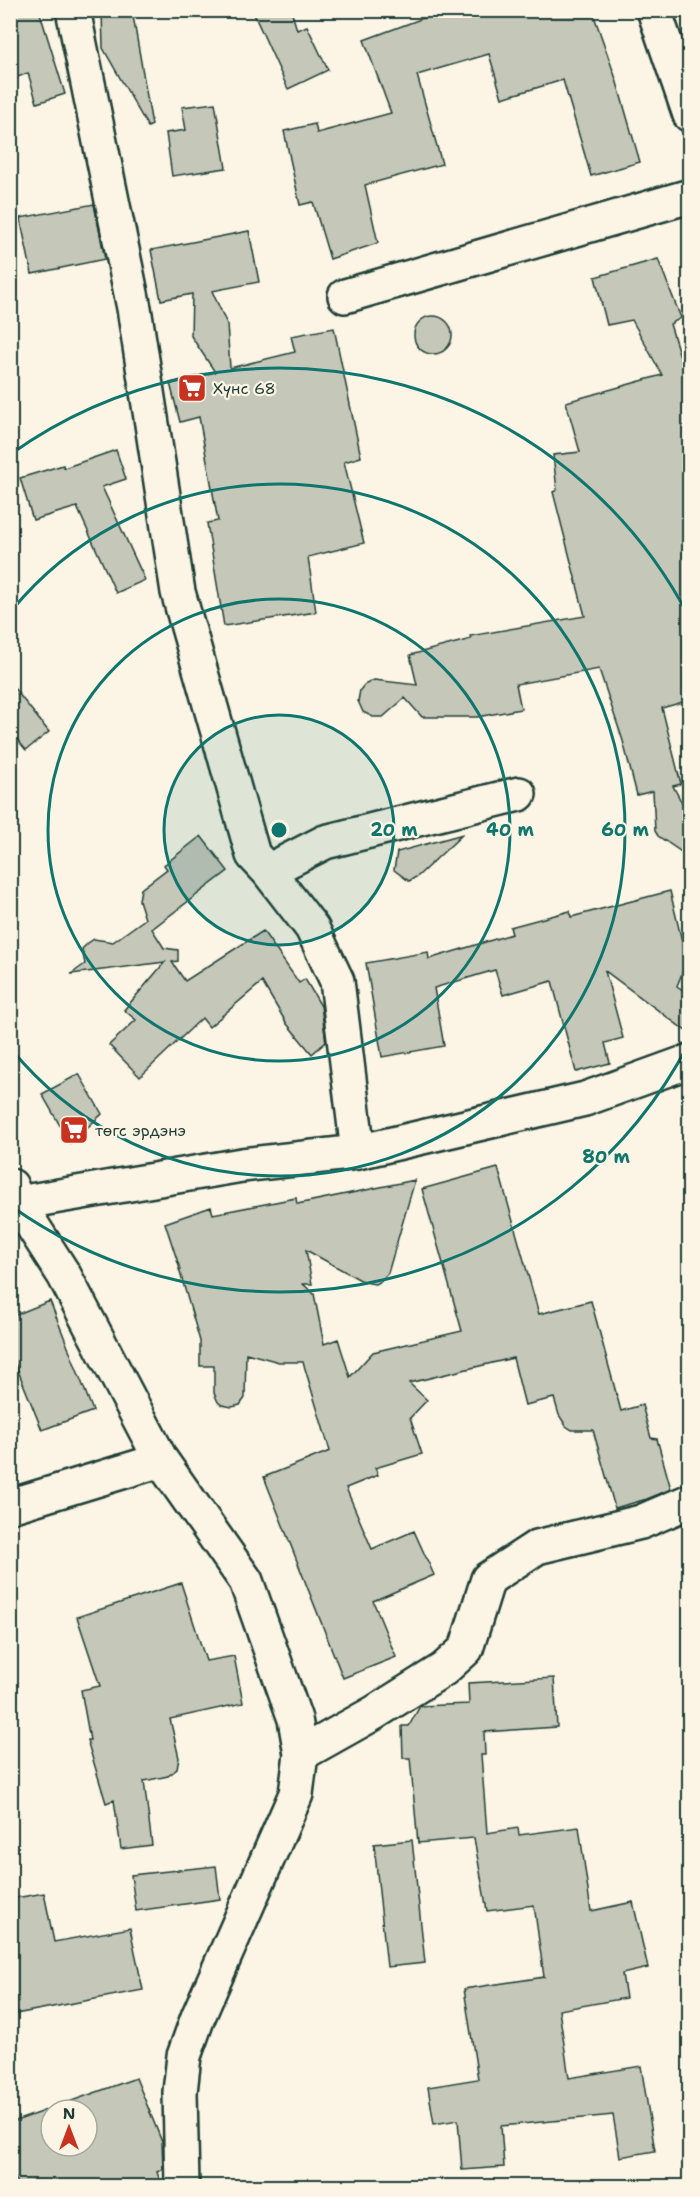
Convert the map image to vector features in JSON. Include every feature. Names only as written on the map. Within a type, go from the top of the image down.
[{"type":"street","points":[[73,10],[134,308],[178,592],[253,855],[312,928],[337,981],[358,1152]]},
{"type":"street","points":[[654,10],[690,115]]},
{"type":"street","points":[[345,296],[690,196]]},
{"type":"street","points":[[268,872],[325,842],[519,794]]},
{"type":"street","points":[[182,2187],[180,2092],[184,2056],[198,2017],[296,1794],[301,1754],[295,1719],[246,1581],[161,1460],[64,1275],[14,1195],[358,1152],[585,1099],[690,1061]]},
{"type":"street","points":[[10,1506],[161,1460]]},
{"type":"street","points":[[301,1754],[374,1713],[444,1669],[466,1649],[488,1579],[537,1547],[641,1522],[690,1501]]},
{"type":"building","points":[[26,10],[39,10],[65,94],[37,103],[28,73],[10,80],[10,17]]},
{"type":"building","points":[[102,10],[132,10],[152,125],[148,127],[103,48]]},
{"type":"building","points":[[252,10],[291,10],[297,30],[307,26],[328,70],[288,89]]},
{"type":"building","points":[[445,10],[592,10],[616,79],[640,162],[591,176],[563,80],[502,98],[489,54],[417,75],[442,164],[365,185],[378,243],[330,259],[313,202],[300,205],[284,131],[315,124],[317,133],[391,113],[364,40]]},
{"type":"building","points":[[215,103],[226,168],[172,176],[166,133],[186,130],[182,107]]},
{"type":"building","points":[[94,204],[105,259],[32,274],[20,218]]},
{"type":"building","points":[[249,231],[259,282],[212,291],[227,324],[230,368],[295,352],[291,336],[334,328],[361,457],[344,462],[364,543],[308,557],[316,612],[224,626],[207,523],[218,521],[199,417],[180,422],[170,383],[215,372],[191,336],[192,294],[161,300],[151,250]]},
{"type":"building","points":[[658,259],[681,318],[670,324],[690,389],[690,700],[662,708],[681,784],[673,786],[690,818],[683,853],[658,836],[655,831],[653,791],[637,795],[623,741],[599,669],[516,684],[521,709],[477,717],[422,717],[405,698],[383,717],[373,717],[363,712],[358,701],[360,690],[374,680],[417,685],[410,655],[471,639],[470,636],[585,616],[553,492],[557,490],[553,455],[580,452],[566,402],[662,375],[632,320],[607,325],[595,277]]},
{"type":"building","points":[[433,316],[446,322],[452,335],[446,348],[433,354],[420,348],[414,335],[420,322]]},
{"type":"building","points":[[116,450],[126,479],[102,487],[145,580],[116,593],[77,507],[33,520],[20,478],[63,465],[64,468]]},
{"type":"building","points":[[10,683],[49,732],[26,750],[10,731]]},
{"type":"building","points":[[463,834],[418,876],[409,881],[394,870],[397,852]]},
{"type":"building","points":[[201,836],[228,871],[152,929],[164,948],[178,950],[178,961],[172,962],[185,981],[263,931],[299,983],[305,979],[321,1006],[326,1042],[312,1054],[287,1024],[262,982],[209,1027],[202,1018],[140,1077],[109,1045],[136,1020],[124,1010],[165,962],[71,974],[85,964],[82,949],[88,943],[94,939],[113,942],[145,919],[139,900],[141,889],[167,869],[164,865]]},
{"type":"building","points":[[670,891],[686,958],[677,986],[690,995],[690,1034],[605,971],[623,1038],[605,1043],[610,1063],[576,1072],[552,981],[503,995],[495,970],[434,988],[444,1046],[382,1057],[366,963],[428,952],[429,959],[512,934],[510,927],[570,911],[571,917]]},
{"type":"building","points":[[79,1074],[102,1114],[70,1143],[42,1094]]},
{"type":"building","points":[[498,1168],[539,1314],[591,1301],[621,1411],[642,1405],[651,1438],[657,1439],[671,1489],[615,1508],[593,1430],[572,1430],[566,1426],[559,1415],[554,1398],[525,1405],[513,1358],[409,1383],[427,1400],[410,1418],[422,1454],[375,1468],[378,1475],[346,1488],[372,1549],[414,1531],[434,1575],[373,1601],[396,1657],[343,1678],[264,1477],[330,1451],[303,1362],[279,1362],[246,1353],[245,1398],[240,1405],[232,1407],[218,1402],[214,1393],[214,1366],[200,1366],[200,1341],[165,1223],[211,1207],[213,1214],[296,1198],[297,1204],[415,1180],[388,1273],[380,1282],[375,1284],[364,1282],[306,1250],[312,1284],[303,1284],[314,1294],[324,1344],[338,1339],[350,1377],[373,1352],[462,1331],[422,1189]]},
{"type":"building","points":[[50,1301],[93,1411],[42,1430],[10,1351],[10,1317]]},
{"type":"building","points":[[181,1583],[206,1661],[234,1656],[243,1703],[170,1719],[179,1758],[177,1769],[168,1776],[144,1781],[152,1845],[121,1849],[114,1800],[106,1803],[87,1740],[90,1740],[81,1690],[100,1686],[77,1617]]},
{"type":"building","points":[[554,1678],[557,1727],[484,1732],[485,1755],[481,1755],[487,1833],[518,1828],[519,1835],[579,1827],[591,1911],[633,1902],[648,1968],[622,1974],[626,1998],[559,2010],[569,2078],[641,2066],[655,2151],[620,2157],[613,2115],[501,2126],[504,2167],[462,2170],[458,2120],[434,2124],[428,2087],[478,2079],[464,1989],[544,1977],[534,1905],[487,1911],[474,1838],[418,1843],[410,1758],[403,1758],[402,1726],[409,1726],[420,1706],[469,1704],[468,1683]]},
{"type":"building","points":[[412,1840],[425,1963],[387,1967],[374,1844]]},
{"type":"building","points":[[216,1866],[220,1899],[136,1911],[131,1875]]},
{"type":"building","points":[[44,1893],[54,1942],[130,1928],[143,1990],[10,2015],[10,1899]]},
{"type":"building","points":[[136,2078],[162,2142],[163,2169],[157,2172],[162,2187],[18,2187],[10,2163],[10,2123],[39,2113],[39,2158],[99,2158],[99,2098],[80,2098]]},
{"type":"place","name":"Хүнс 68","points":[[192,388]]},
{"type":"place","name":"төгс эрдэнэ","points":[[74,1130]]}]
